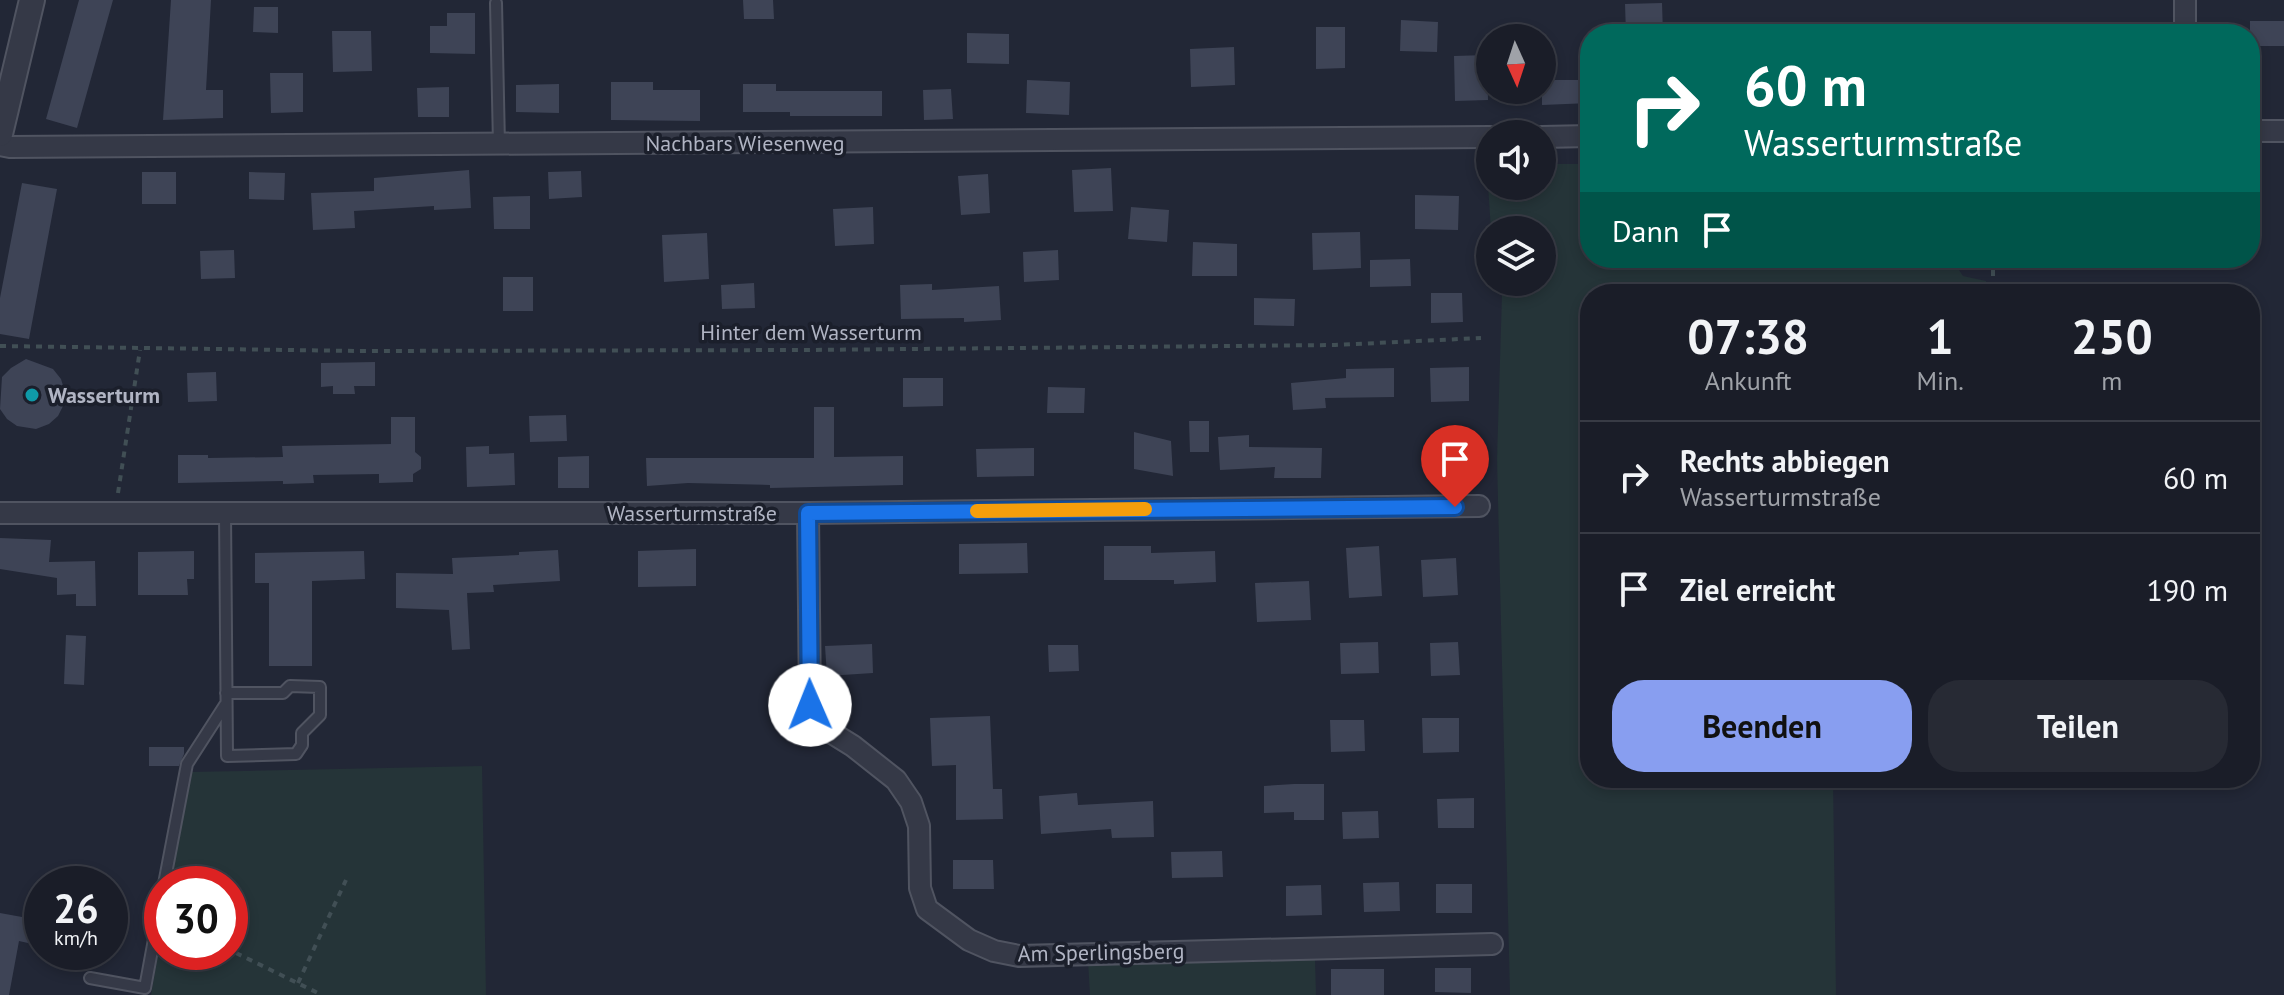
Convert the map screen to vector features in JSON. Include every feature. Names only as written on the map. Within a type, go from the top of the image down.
[{"type":"street","points":[[0,134],[32,0]]},
{"type":"street","points":[[2185,0],[2185,24]]},
{"type":"street","points":[[2260,131],[2284,131]]},
{"type":"street","points":[[1556,137],[1580,136]]},
{"type":"street","name":"Nachbars Wiesenweg","points":[[0,145],[499,145],[1476,137]]},
{"type":"street","name":"Wasserturmstraße","points":[[0,513],[808,513],[1479,506]]},
{"type":"street","name":"Am Sperlingsberg","points":[[808,513],[810,705],[824,728],[896,780],[911,802],[919,826],[920,888],[927,909],[969,940],[994,951],[1019,956],[1492,944]]},
{"type":"lane","points":[[496,3],[499,145]]},
{"type":"lane","points":[[225,512],[226,698],[227,756],[296,754],[302,745],[302,733],[320,715],[320,687],[290,686],[283,693],[226,698]]},
{"type":"lane","points":[[167,866],[187,764],[226,698]]},
{"type":"lane","points":[[90,978],[145,988],[148,970]]},
{"type":"path","name":"Hinter dem Wasserturm","points":[[0,346],[140,350],[806,350],[1335,345],[1481,338]]},
{"type":"path","points":[[115,512],[140,350]]},
{"type":"path","points":[[298,983],[346,880]]},
{"type":"path","points":[[248,959],[322,995]]},
{"type":"shaded area","points":[[1556,164],[1580,164],[1580,268],[1958,268],[1963,276],[1986,281],[1986,284],[1580,284],[1580,788],[1833,788],[1836,995],[1510,995],[1497,459],[1502,296],[1556,296],[1556,216],[1490,216],[1489,200],[1556,200]]},
{"type":"shaded area","points":[[482,766],[486,995],[151,995],[155,970],[248,970],[248,866],[173,866],[190,772]]},
{"type":"shaded area","points":[[1315,959],[1316,995],[1090,995],[1088,961]]},
{"type":"building","points":[[79,0],[113,0],[77,128],[46,119]]},
{"type":"building","points":[[171,0],[211,0],[206,90],[223,90],[223,118],[163,120]]},
{"type":"building","points":[[743,0],[773,0],[774,19],[744,19]]},
{"type":"building","points":[[1662,3],[1663,24],[1626,24],[1625,4]]},
{"type":"building","points":[[254,7],[278,7],[278,33],[253,32]]},
{"type":"building","points":[[447,13],[475,13],[475,54],[430,53],[430,26],[447,26]]},
{"type":"building","points":[[1401,20],[1438,22],[1437,52],[1400,51]]},
{"type":"building","points":[[2250,21],[2284,21],[2284,46],[2260,46],[2260,24],[2250,24]]},
{"type":"building","points":[[1316,27],[1345,27],[1345,68],[1316,69]]},
{"type":"building","points":[[332,31],[371,31],[372,71],[333,72]]},
{"type":"building","points":[[967,33],[1009,34],[1009,64],[967,63]]},
{"type":"building","points":[[1234,47],[1235,85],[1191,87],[1190,49]]},
{"type":"building","points":[[1476,55],[1476,100],[1455,101],[1454,56]]},
{"type":"building","points":[[270,73],[303,73],[303,112],[271,113]]},
{"type":"building","points":[[1027,80],[1070,82],[1069,115],[1026,113]]},
{"type":"building","points":[[1556,80],[1580,80],[1580,103],[1542,105],[1556,104]]},
{"type":"building","points":[[611,82],[653,82],[653,90],[700,90],[700,121],[611,120]]},
{"type":"building","points":[[559,84],[559,113],[516,112],[516,85]]},
{"type":"building","points":[[743,84],[776,84],[776,91],[882,91],[882,116],[790,116],[790,112],[743,112]]},
{"type":"building","points":[[449,87],[449,117],[418,117],[417,88]]},
{"type":"building","points":[[951,89],[953,119],[924,120],[923,90]]},
{"type":"building","points":[[1111,168],[1113,211],[1074,212],[1072,170]]},
{"type":"building","points":[[469,170],[471,208],[434,210],[434,206],[354,211],[355,228],[313,230],[311,193],[374,191],[374,178]]},
{"type":"building","points":[[581,171],[582,197],[549,199],[548,172]]},
{"type":"building","points":[[142,172],[176,172],[176,204],[142,204]]},
{"type":"building","points":[[249,172],[285,173],[284,200],[249,199]]},
{"type":"building","points":[[988,174],[990,213],[961,215],[958,176]]},
{"type":"building","points":[[22,183],[57,189],[29,339],[0,334],[0,298]]},
{"type":"building","points":[[1415,195],[1459,196],[1458,230],[1415,229]]},
{"type":"building","points":[[530,196],[530,229],[494,229],[493,197]]},
{"type":"building","points":[[873,207],[874,244],[835,246],[833,209]]},
{"type":"building","points":[[1131,207],[1169,210],[1167,242],[1128,239]]},
{"type":"building","points":[[1360,232],[1361,268],[1313,270],[1312,233]]},
{"type":"building","points":[[707,233],[709,279],[664,282],[662,235]]},
{"type":"building","points":[[1193,242],[1237,244],[1237,276],[1192,276]]},
{"type":"building","points":[[234,250],[235,278],[201,279],[200,251]]},
{"type":"building","points":[[1058,250],[1059,280],[1024,282],[1023,252]]},
{"type":"building","points":[[1410,259],[1411,286],[1370,287],[1370,260]]},
{"type":"building","points":[[503,277],[533,277],[533,311],[503,311]]},
{"type":"building","points":[[754,283],[755,308],[722,309],[721,285]]},
{"type":"building","points":[[932,284],[932,290],[999,286],[1001,320],[901,319],[900,285]]},
{"type":"building","points":[[1431,293],[1462,293],[1463,322],[1431,323]]},
{"type":"building","points":[[1254,298],[1295,299],[1294,326],[1254,325]]},
{"type":"building","name":"Wasserturm","points":[[26,359],[53,369],[61,379],[65,392],[58,416],[36,429],[17,426],[0,409],[2,377]]},
{"type":"building","points":[[375,362],[375,386],[354,386],[355,394],[333,394],[333,386],[321,387],[321,363]]},
{"type":"building","points":[[1469,367],[1469,401],[1431,402],[1430,368]]},
{"type":"building","points":[[1394,368],[1394,397],[1325,398],[1326,408],[1293,410],[1291,383],[1346,378],[1346,369]]},
{"type":"building","points":[[216,372],[217,401],[188,402],[187,373]]},
{"type":"building","points":[[903,378],[943,378],[943,406],[903,407]]},
{"type":"building","points":[[1048,387],[1085,388],[1084,413],[1047,413]]},
{"type":"building","points":[[814,407],[834,407],[834,457],[903,456],[903,485],[770,488],[770,485],[688,483],[647,486],[646,458],[814,458]]},
{"type":"building","points":[[566,415],[567,441],[530,442],[529,416]]},
{"type":"building","points":[[391,417],[415,417],[415,452],[421,457],[421,469],[413,474],[413,482],[379,483],[379,474],[313,475],[314,483],[178,483],[178,455],[208,455],[208,458],[283,457],[282,446],[391,444]]},
{"type":"building","points":[[1189,421],[1209,421],[1209,452],[1190,452]]},
{"type":"building","points":[[1134,432],[1171,441],[1173,476],[1134,469]]},
{"type":"building","points":[[1249,435],[1249,447],[1322,448],[1321,478],[1274,478],[1275,467],[1220,470],[1218,437]]},
{"type":"building","points":[[489,446],[489,454],[514,453],[515,485],[467,487],[466,447]]},
{"type":"building","points":[[1034,448],[1034,476],[977,477],[976,449]]},
{"type":"building","points":[[589,456],[589,488],[558,488],[558,457]]},
{"type":"building","points":[[0,538],[51,540],[49,562],[95,561],[96,606],[76,606],[76,594],[57,595],[57,578],[0,569]]},
{"type":"building","points":[[1027,543],[1028,573],[959,574],[959,544]]},
{"type":"building","points":[[1104,546],[1151,546],[1151,553],[1215,551],[1216,582],[1174,584],[1174,580],[1104,580]]},
{"type":"building","points":[[1379,546],[1382,596],[1349,598],[1346,548]]},
{"type":"building","points":[[696,549],[696,586],[638,587],[638,551]]},
{"type":"building","points":[[558,550],[560,581],[493,585],[494,592],[467,593],[470,649],[452,650],[449,610],[396,608],[396,573],[453,574],[452,558]]},
{"type":"building","points":[[194,551],[194,579],[187,579],[188,595],[138,595],[138,552]]},
{"type":"building","points":[[364,551],[365,579],[312,581],[312,666],[269,666],[269,583],[255,583],[255,553]]},
{"type":"building","points":[[1456,558],[1458,595],[1423,597],[1421,560]]},
{"type":"building","points":[[1309,581],[1311,620],[1257,622],[1255,583]]},
{"type":"building","points":[[66,635],[86,636],[84,685],[64,684]]},
{"type":"building","points":[[1378,642],[1379,673],[1341,674],[1340,643]]},
{"type":"building","points":[[1458,642],[1460,675],[1431,676],[1430,643]]},
{"type":"building","points":[[872,644],[873,673],[827,676],[825,646]]},
{"type":"building","points":[[1048,645],[1078,645],[1079,671],[1049,672]]},
{"type":"building","points":[[990,716],[993,789],[1002,789],[1003,819],[956,820],[956,765],[932,766],[930,718]]},
{"type":"building","points":[[1422,718],[1459,718],[1459,752],[1423,753]]},
{"type":"building","points":[[1330,720],[1364,720],[1365,751],[1331,752]]},
{"type":"building","points":[[149,747],[184,747],[184,754],[179,766],[149,766]]},
{"type":"building","points":[[1324,784],[1324,820],[1294,820],[1294,812],[1264,813],[1264,786]]},
{"type":"building","points":[[1077,793],[1078,805],[1153,801],[1154,837],[1112,838],[1111,829],[1041,834],[1039,796]]},
{"type":"building","points":[[1474,798],[1474,828],[1438,828],[1437,799]]},
{"type":"building","points":[[1378,811],[1379,838],[1343,839],[1342,812]]},
{"type":"building","points":[[1222,851],[1223,877],[1172,878],[1171,852]]},
{"type":"building","points":[[953,860],[993,860],[994,889],[953,889]]},
{"type":"building","points":[[1399,882],[1400,911],[1364,912],[1363,883]]},
{"type":"building","points":[[1436,884],[1472,884],[1472,913],[1436,913]]},
{"type":"building","points":[[1321,885],[1322,915],[1286,916],[1286,886]]},
{"type":"building","points":[[0,913],[24,917],[24,942],[19,941],[9,995],[0,995]]},
{"type":"building","points":[[1435,968],[1471,968],[1471,993],[1435,992]]},
{"type":"building","points":[[1331,969],[1384,969],[1384,995],[1331,995]]},
{"type":"slow traffic","points":[[977,511],[1145,509]]},
{"type":"place","name":"Wasserturm","points":[[32,395]]},
{"type":"route","points":[[810,705],[808,513],[1455,507]]}]
